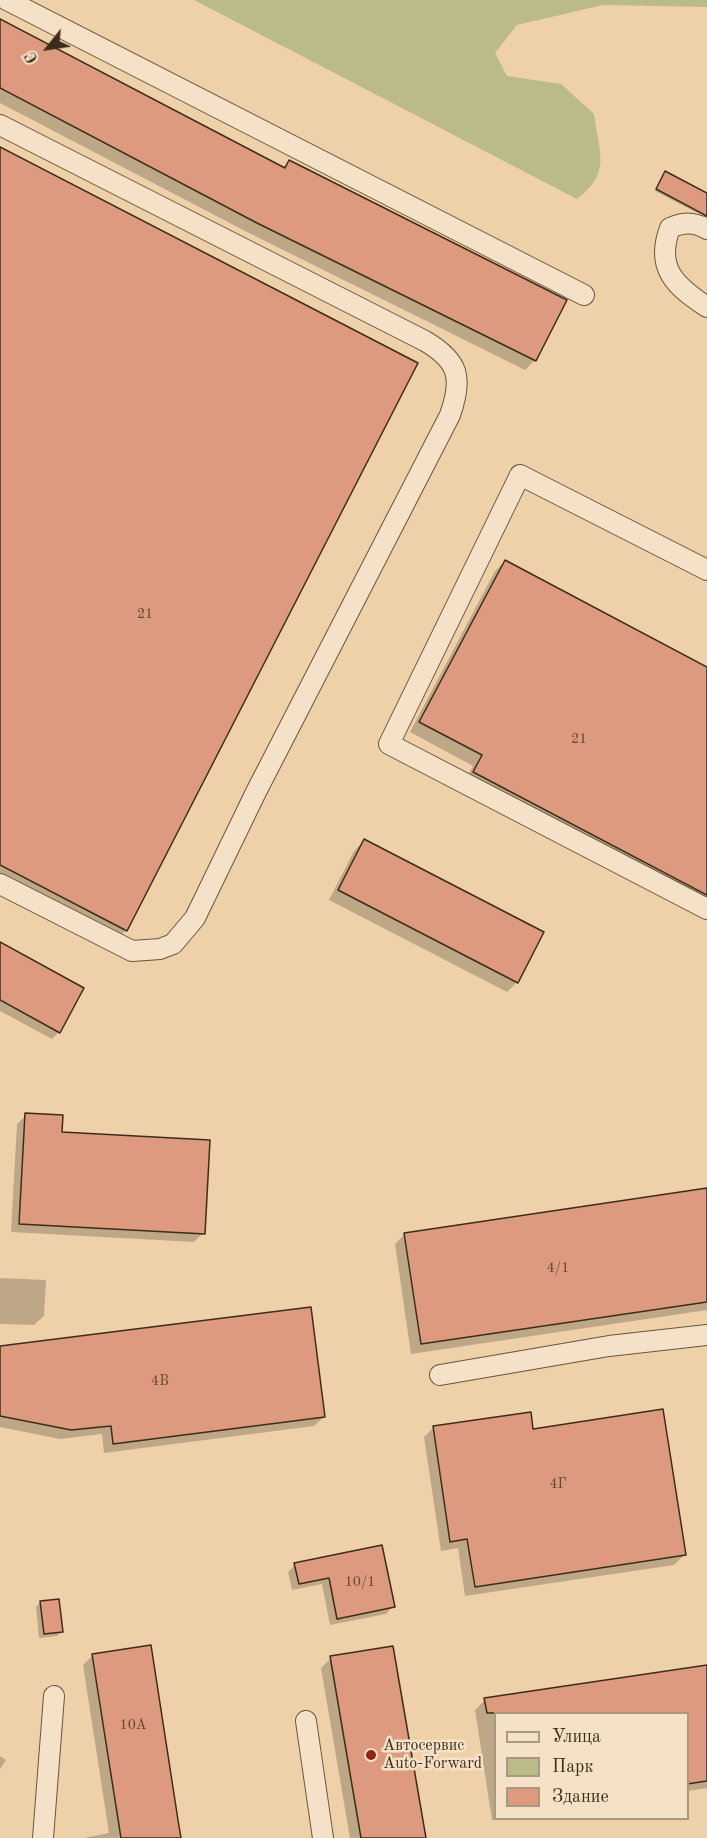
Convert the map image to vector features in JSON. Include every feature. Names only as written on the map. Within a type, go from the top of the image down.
[{"type":"lane","points":[[7,0],[584,295]]},
{"type":"lane","points":[[0,125],[425,341],[444,354],[458,379],[458,393],[450,415],[256,792],[195,918],[183,934],[173,944],[160,949],[132,951],[0,884]]},
{"type":"lane","points":[[707,230],[698,225],[683,223],[670,228],[663,247],[669,274],[689,295],[707,307]]},
{"type":"lane","points":[[707,570],[519,475],[389,744],[707,909]]},
{"type":"lane","points":[[440,1375],[609,1346],[707,1335]]},
{"type":"lane","points":[[43,1838],[54,1696]]},
{"type":"lane","points":[[306,1721],[323,1838]]},
{"type":"green space","points":[[194,0],[707,0],[707,7],[603,5],[517,25],[495,53],[507,76],[561,84],[594,114],[600,151],[599,171],[588,189],[577,199]]},
{"type":"building","points":[[0,19],[285,168],[289,160],[567,300],[536,361],[257,223],[0,88]]},
{"type":"building","points":[[0,147],[418,363],[127,931],[0,865]]},
{"type":"building","points":[[665,171],[707,193],[707,216],[656,189]]},
{"type":"building","points":[[505,560],[707,667],[707,895],[473,772],[482,755],[419,722]]},
{"type":"building","points":[[364,839],[544,932],[518,983],[338,890]]},
{"type":"building","points":[[0,942],[84,988],[60,1033],[0,1000]]},
{"type":"building","points":[[25,1113],[63,1115],[62,1132],[210,1140],[205,1234],[19,1224]]},
{"type":"building","points":[[707,1188],[707,1302],[421,1344],[404,1233]]},
{"type":"building","points":[[311,1307],[325,1417],[113,1444],[111,1426],[71,1430],[0,1416],[0,1346]]},
{"type":"building","points":[[663,1409],[686,1555],[475,1587],[467,1539],[450,1542],[433,1426],[531,1412],[533,1429]]},
{"type":"building","points":[[382,1545],[395,1607],[337,1619],[329,1578],[299,1584],[294,1563]]},
{"type":"building","points":[[59,1599],[63,1632],[44,1634],[40,1601]]},
{"type":"building","points":[[151,1645],[181,1838],[121,1838],[92,1654]]},
{"type":"building","points":[[393,1646],[426,1838],[361,1838],[330,1656]]},
{"type":"building","points":[[707,1665],[707,1781],[689,1784],[689,1712],[487,1713],[484,1698]]},
{"type":"place","name":"Автосервис Auto-Forward","points":[[371,1755]]}]
